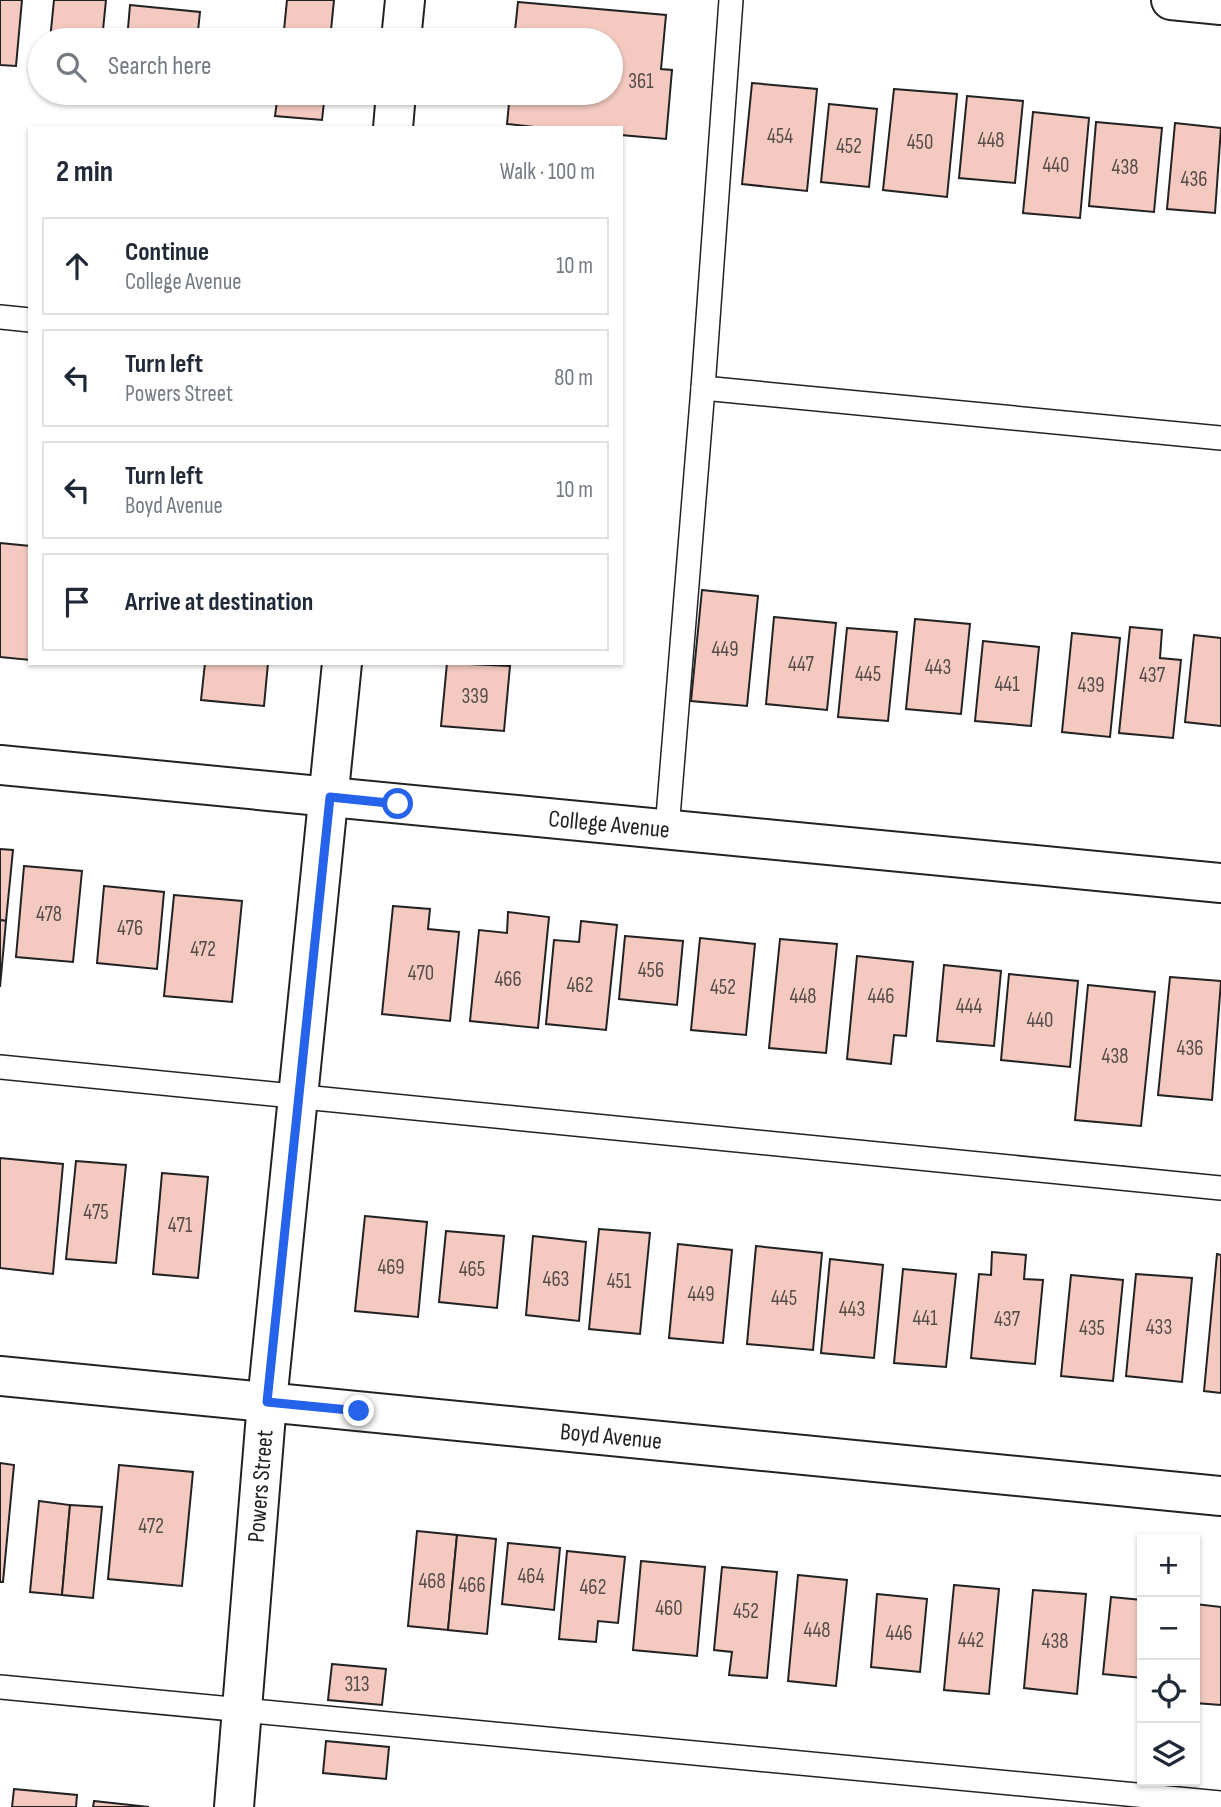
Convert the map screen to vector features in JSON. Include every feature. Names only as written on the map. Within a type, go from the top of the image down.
[{"type":"street","points":[[402,28],[405,0]]},
{"type":"street","points":[[1171,0],[1221,5]]},
{"type":"street","points":[[393,126],[395,105]]},
{"type":"street","name":"Powers Street","points":[[234,1807],[267,1402],[342,665]]},
{"type":"street","name":"College Avenue","points":[[0,765],[1221,883]]},
{"type":"street","name":"Boyd Avenue","points":[[0,1376],[1221,1496]]},
{"type":"lane","points":[[667,829],[704,388],[731,0]]},
{"type":"lane","points":[[0,317],[28,320]]},
{"type":"lane","points":[[704,388],[1221,438]]},
{"type":"lane","points":[[0,1067],[1221,1188]]},
{"type":"lane","points":[[0,1687],[1221,1803]]},
{"type":"building","points":[[0,0],[22,0],[16,66],[0,65]]},
{"type":"building","points":[[54,0],[106,0],[103,28],[51,28]]},
{"type":"building","points":[[287,0],[334,0],[331,28],[284,28]]},
{"type":"building","points":[[518,2],[666,15],[661,69],[672,70],[666,139],[623,135],[623,126],[507,124],[509,105],[623,105],[623,28],[515,28]]},
{"type":"building","points":[[130,5],[200,12],[198,28],[128,28]]},
{"type":"building","points":[[752,83],[817,89],[807,191],[742,184]]},
{"type":"building","points":[[894,89],[957,94],[947,197],[883,190]]},
{"type":"building","points":[[967,96],[1023,101],[1015,183],[959,178]]},
{"type":"building","points":[[829,104],[877,109],[869,187],[821,182]]},
{"type":"building","points":[[276,105],[324,105],[322,120],[275,116]]},
{"type":"building","points":[[1033,112],[1089,118],[1080,218],[1023,213]]},
{"type":"building","points":[[1096,122],[1162,128],[1154,212],[1089,206]]},
{"type":"building","points":[[1175,123],[1221,128],[1215,213],[1167,209]]},
{"type":"building","points":[[0,543],[28,546],[28,660],[0,657]]},
{"type":"building","points":[[702,590],[758,596],[747,706],[691,701]]},
{"type":"building","points":[[774,617],[836,623],[827,710],[766,704]]},
{"type":"building","points":[[915,619],[970,624],[961,714],[906,709]]},
{"type":"building","points":[[1130,627],[1162,630],[1160,658],[1181,660],[1173,738],[1119,733]]},
{"type":"building","points":[[847,628],[897,632],[888,721],[838,717]]},
{"type":"building","points":[[1072,633],[1120,638],[1110,737],[1062,732]]},
{"type":"building","points":[[1194,635],[1221,638],[1221,726],[1185,722]]},
{"type":"building","points":[[983,641],[1039,647],[1031,726],[975,721]]},
{"type":"building","points":[[205,665],[268,665],[264,706],[201,700]]},
{"type":"building","points":[[447,665],[510,666],[504,731],[441,726]]},
{"type":"building","points":[[0,849],[13,850],[6,921],[0,920]]},
{"type":"building","points":[[24,866],[82,871],[73,962],[16,957]]},
{"type":"building","points":[[104,886],[164,892],[157,969],[97,963]]},
{"type":"building","points":[[174,895],[242,901],[232,1002],[164,996]]},
{"type":"building","points":[[393,906],[430,909],[428,929],[459,932],[450,1021],[382,1014]]},
{"type":"building","points":[[508,912],[549,917],[538,1028],[470,1021],[479,930],[507,933]]},
{"type":"building","points":[[0,920],[6,921],[0,987]]},
{"type":"building","points":[[581,921],[617,925],[606,1030],[546,1024],[554,940],[579,942]]},
{"type":"building","points":[[625,936],[683,941],[677,1005],[619,999]]},
{"type":"building","points":[[700,938],[755,944],[746,1035],[691,1030]]},
{"type":"building","points":[[780,939],[837,944],[826,1053],[769,1048]]},
{"type":"building","points":[[857,956],[913,962],[906,1036],[894,1035],[891,1064],[847,1059]]},
{"type":"building","points":[[944,965],[1001,971],[994,1046],[937,1041]]},
{"type":"building","points":[[1009,974],[1078,981],[1070,1067],[1001,1060]]},
{"type":"building","points":[[1170,977],[1221,981],[1212,1100],[1158,1095]]},
{"type":"building","points":[[1088,985],[1155,992],[1141,1126],[1075,1120]]},
{"type":"building","points":[[0,1158],[63,1164],[53,1274],[0,1268]]},
{"type":"building","points":[[76,1161],[126,1165],[116,1263],[66,1259]]},
{"type":"building","points":[[162,1173],[208,1177],[198,1278],[153,1274]]},
{"type":"building","points":[[365,1216],[427,1222],[418,1317],[355,1311]]},
{"type":"building","points":[[599,1229],[650,1233],[640,1334],[589,1329]]},
{"type":"building","points":[[446,1231],[504,1236],[497,1308],[439,1302]]},
{"type":"building","points":[[533,1236],[586,1242],[579,1321],[526,1315]]},
{"type":"building","points":[[678,1244],[732,1250],[723,1343],[669,1338]]},
{"type":"building","points":[[756,1246],[822,1253],[813,1350],[747,1344]]},
{"type":"building","points":[[992,1252],[1026,1255],[1024,1279],[1043,1280],[1035,1364],[971,1358],[979,1274],[991,1275]]},
{"type":"building","points":[[1217,1254],[1221,1255],[1221,1393],[1204,1391]]},
{"type":"building","points":[[830,1259],[883,1265],[874,1358],[821,1353]]},
{"type":"building","points":[[903,1269],[956,1274],[946,1367],[894,1363]]},
{"type":"building","points":[[1136,1274],[1192,1278],[1182,1382],[1126,1376]]},
{"type":"building","points":[[1071,1275],[1123,1280],[1113,1381],[1061,1376]]},
{"type":"building","points":[[0,1463],[14,1465],[3,1582],[0,1582]]},
{"type":"building","points":[[119,1465],[193,1472],[182,1586],[108,1579]]},
{"type":"building","points":[[39,1501],[70,1505],[62,1595],[30,1592]]},
{"type":"building","points":[[70,1505],[102,1507],[93,1598],[62,1595]]},
{"type":"building","points":[[417,1531],[457,1535],[448,1630],[408,1626]]},
{"type":"building","points":[[457,1535],[496,1539],[487,1634],[448,1630]]},
{"type":"building","points":[[508,1543],[560,1548],[554,1610],[502,1604]]},
{"type":"building","points":[[567,1551],[625,1557],[618,1623],[598,1621],[596,1642],[559,1639]]},
{"type":"building","points":[[641,1561],[705,1567],[697,1656],[633,1650]]},
{"type":"building","points":[[722,1567],[777,1572],[767,1678],[729,1675],[732,1652],[714,1650]]},
{"type":"building","points":[[798,1575],[847,1580],[836,1686],[788,1681]]},
{"type":"building","points":[[954,1585],[999,1589],[989,1694],[944,1690]]},
{"type":"building","points":[[1033,1590],[1086,1594],[1077,1694],[1024,1688]]},
{"type":"building","points":[[877,1594],[927,1599],[920,1672],[871,1667]]},
{"type":"building","points":[[1111,1597],[1137,1600],[1137,1677],[1103,1674]]},
{"type":"building","points":[[1200,1605],[1221,1607],[1221,1705],[1200,1703]]},
{"type":"building","points":[[332,1664],[386,1669],[382,1705],[328,1700]]},
{"type":"building","points":[[326,1741],[389,1747],[386,1779],[323,1773]]},
{"type":"building","points":[[14,1789],[77,1795],[76,1807],[12,1807]]},
{"type":"building","points":[[94,1801],[149,1807],[93,1807]]},
{"type":"route","points":[[359,1411],[267,1402],[330,797],[398,804]]}]
